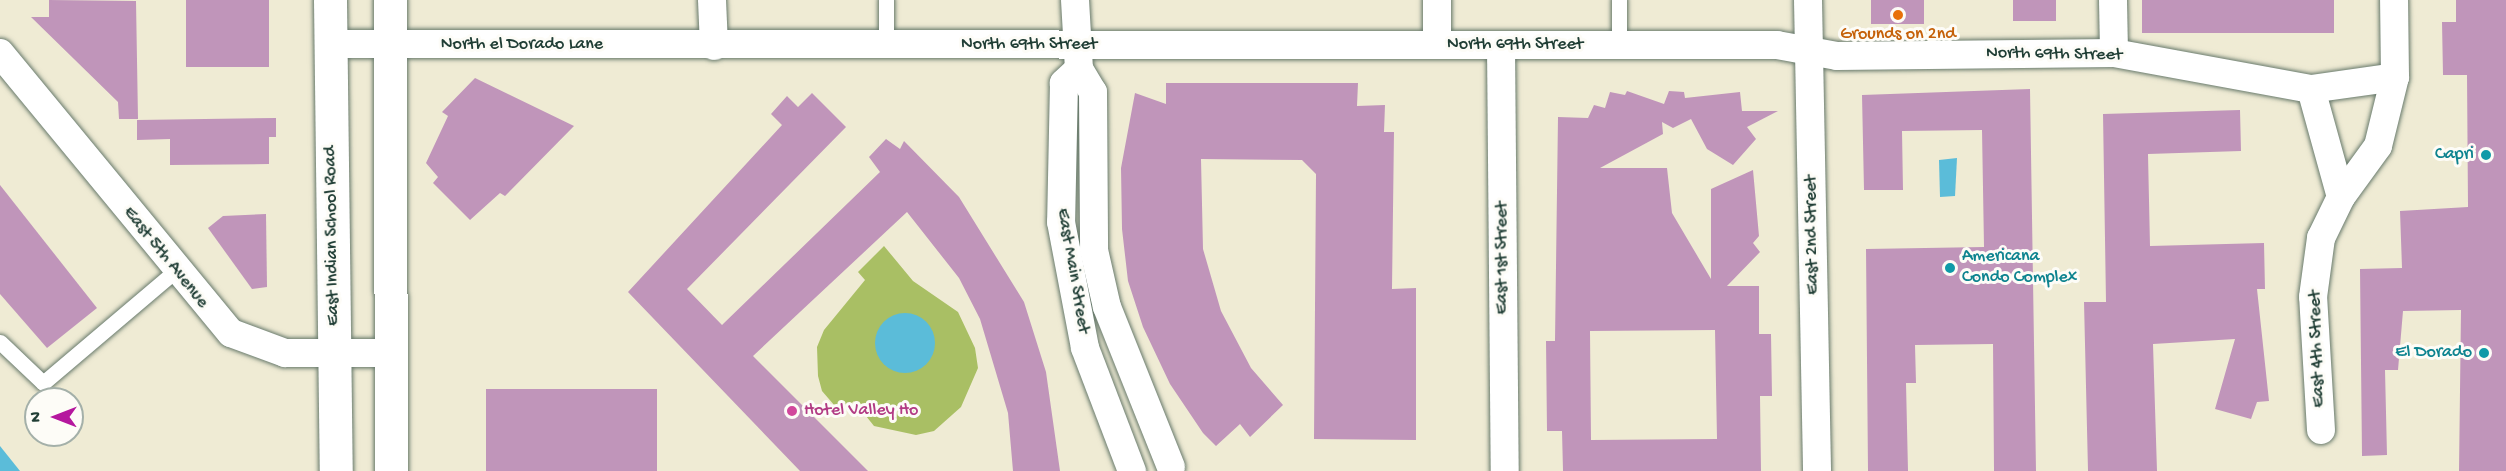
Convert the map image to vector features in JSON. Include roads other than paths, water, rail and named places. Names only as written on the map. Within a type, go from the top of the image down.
[{"type":"main road","name":"East Indian School Road","points":[[330,0],[336,471]]},
{"type":"main road","points":[[390,0],[391,471]]},
{"type":"street","points":[[712,0],[714,46]]},
{"type":"street","name":"East Main Street","points":[[1075,0],[1078,57],[1093,92],[1094,250],[1107,307],[1168,470]]},
{"type":"street","points":[[1437,0],[1437,45]]},
{"type":"street","name":"East 2nd Street","points":[[1808,0],[1817,471]]},
{"type":"street","points":[[2113,0],[2114,53]]},
{"type":"street","name":"East 4th Street","points":[[2321,430],[2313,297],[2321,238],[2341,197],[2378,146],[2396,76],[2394,0]]},
{"type":"street","name":"North el Dorado Lane","points":[[330,44],[714,46]]},
{"type":"street","name":"North 69th Street","points":[[714,46],[886,45],[1078,57],[1437,45],[1778,45],[1837,56],[2114,53],[2311,89],[2396,76]]},
{"type":"street","name":"East 1st Street","points":[[1501,45],[1505,471]]},
{"type":"street","name":"East 5th Avenue","points":[[0,53],[176,271],[231,333],[285,353],[391,353]]},
{"type":"street","name":"East Main Street","points":[[1078,57],[1064,83],[1061,222],[1085,348],[1132,471]]},
{"type":"street","points":[[2311,89],[2341,197]]},
{"type":"lane","points":[[886,0],[886,45]]},
{"type":"lane","points":[[1618,0],[1619,45]]},
{"type":"lane","points":[[0,342],[43,383],[176,271]]},
{"type":"water","points":[[1957,158],[1955,196],[1940,197],[1939,160]]},
{"type":"water","points":[[905,313],[922,318],[930,326],[935,343],[930,360],[922,368],[905,373],[888,368],[880,360],[875,343],[880,326],[888,318]]},
{"type":"water","points":[[0,446],[20,471],[0,471]]},
{"type":"place","name":"Grounds on 2nd","points":[[1898,15]]},
{"type":"place","name":"Capri","points":[[2486,155]]},
{"type":"place","name":"Americana Condo Complex","points":[[1950,268]]},
{"type":"place","name":"El Dorado","points":[[2484,353]]},
{"type":"place","name":"Hotel Valley Ho","points":[[792,411]]}]
